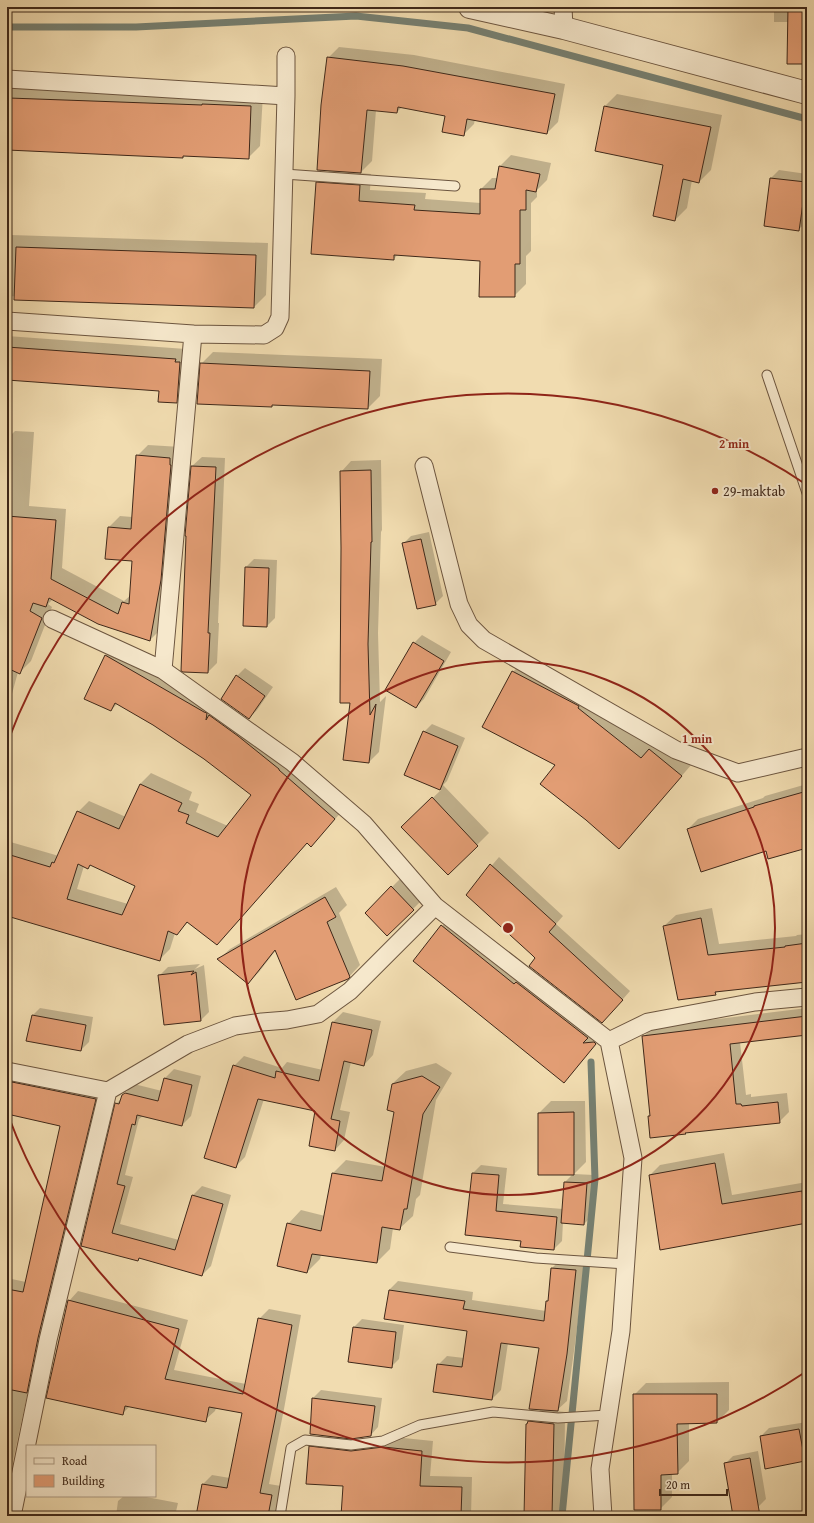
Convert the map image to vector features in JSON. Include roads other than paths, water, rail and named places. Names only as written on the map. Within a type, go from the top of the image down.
[{"type":"street","points":[[470,7],[563,17],[807,93]]},
{"type":"street","points":[[7,321],[194,334],[264,335],[275,328],[280,317],[286,56]]},
{"type":"street","points":[[7,79],[286,96]]},
{"type":"street","points":[[163,670],[194,334]]},
{"type":"street","points":[[424,466],[459,604],[469,625],[484,640],[676,750],[738,773],[807,757]]},
{"type":"street","points":[[52,619],[163,670],[292,762],[364,824],[435,906],[609,1041],[633,1158],[621,1331],[600,1469],[603,1516]]},
{"type":"street","points":[[7,1071],[108,1091],[188,1044],[235,1026],[287,1020],[318,1014],[350,991],[435,906]]},
{"type":"street","points":[[609,1041],[648,1022],[755,1002],[807,997]]},
{"type":"street","points":[[27,1445],[48,1340],[108,1091]]},
{"type":"street","points":[[12,1516],[26,1448]]},
{"type":"lane","points":[[284,174],[455,186]]},
{"type":"lane","points":[[767,374],[807,493]]},
{"type":"lane","points":[[450,1247],[536,1258],[626,1264]]},
{"type":"lane","points":[[280,1516],[291,1448],[305,1440],[351,1445],[383,1441],[420,1425],[493,1412],[558,1418],[608,1415]]},
{"type":"waterway","points":[[7,27],[136,27],[356,16],[468,28],[807,119]]},
{"type":"waterway","points":[[562,1516],[595,1179],[591,1062]]},
{"type":"place","name":"29-maktab","points":[[715,491]]}]
